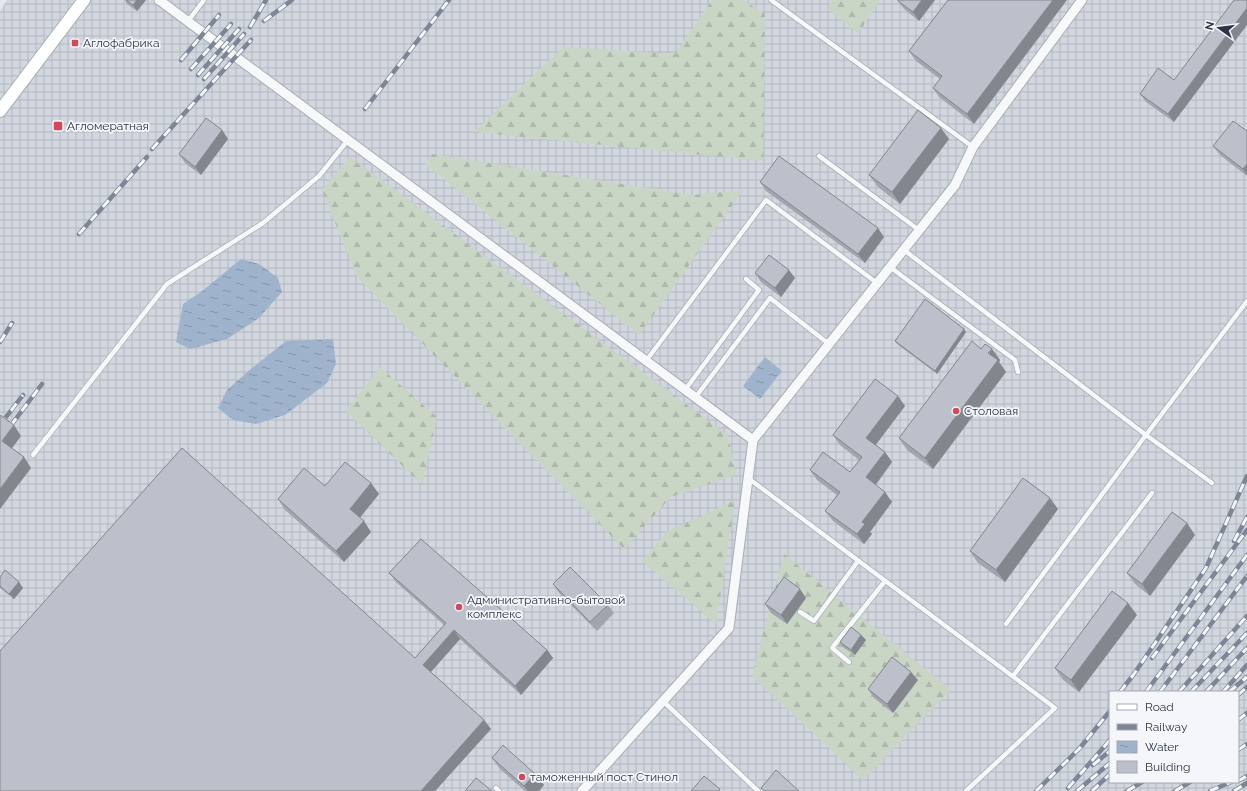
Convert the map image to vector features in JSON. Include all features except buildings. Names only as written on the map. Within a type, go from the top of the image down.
[{"type":"main road","points":[[0,111],[84,0]]},
{"type":"street","points":[[159,0],[753,440]]},
{"type":"street","points":[[582,791],[729,628],[753,440],[955,185],[973,147],[1082,0]]},
{"type":"lane","points":[[188,21],[204,0]]},
{"type":"lane","points":[[771,0],[973,147]]},
{"type":"lane","points":[[32,455],[167,284],[263,224],[319,176],[348,140]]},
{"type":"lane","points":[[819,156],[919,230]]},
{"type":"lane","points":[[646,361],[766,200],[877,283]]},
{"type":"lane","points":[[904,250],[1146,435],[1212,483]]},
{"type":"lane","points":[[890,267],[1015,360],[1018,372]]},
{"type":"lane","points":[[685,390],[760,290],[746,279]]},
{"type":"lane","points":[[695,398],[770,298],[829,344]]},
{"type":"lane","points":[[1006,624],[1247,301]]},
{"type":"lane","points":[[748,478],[1055,708],[966,791]]},
{"type":"lane","points":[[1013,676],[1152,493]]},
{"type":"lane","points":[[800,612],[814,621],[858,561]]},
{"type":"lane","points":[[849,662],[832,648],[885,581]]},
{"type":"lane","points":[[663,701],[758,791]]},
{"type":"shaded area","points":[[7,0],[1247,0],[1247,791],[0,791],[0,11]]},
{"type":"green space","points":[[712,0],[743,0],[765,14],[763,161],[474,132],[563,47],[675,54]]},
{"type":"green space","points":[[832,0],[880,0],[858,34],[828,8]]},
{"type":"green space","points":[[432,154],[692,195],[743,190],[639,335],[425,164]]},
{"type":"green space","points":[[350,157],[728,435],[736,475],[671,497],[624,549],[357,277],[322,190]]},
{"type":"green space","points":[[380,367],[437,417],[422,485],[346,411]]},
{"type":"green space","points":[[735,500],[716,624],[642,561],[666,532]]},
{"type":"green space","points":[[784,554],[951,690],[863,780],[752,676]]},
{"type":"water","points":[[241,259],[259,264],[278,278],[282,292],[259,318],[227,339],[190,349],[176,342],[183,304],[201,292]]},
{"type":"water","points":[[333,339],[336,364],[327,383],[285,415],[256,424],[233,420],[218,408],[227,390],[286,341]]},
{"type":"water","points":[[765,357],[782,371],[760,399],[743,386]]},
{"type":"railway","points":[[250,27],[266,0]]},
{"type":"railway","points":[[264,21],[292,0]]},
{"type":"railway","points":[[365,109],[449,0]]},
{"type":"railway","points":[[181,60],[219,15]]},
{"type":"railway","points":[[191,69],[231,24]]},
{"type":"railway","points":[[198,75],[239,29]]},
{"type":"railway","points":[[204,79],[244,34]]},
{"type":"railway","points":[[152,149],[251,40]]},
{"type":"railway","points":[[79,234],[147,157]]},
{"type":"railway","points":[[0,342],[12,323]]},
{"type":"railway","points":[[0,440],[42,384]]},
{"type":"railway","points":[[0,425],[23,395]]},
{"type":"railway","points":[[1121,691],[1206,568],[1247,476]]},
{"type":"railway","points":[[1234,541],[1247,517]]},
{"type":"railway","points":[[1152,658],[1247,530]]},
{"type":"railway","points":[[1147,691],[1247,555]]},
{"type":"railway","points":[[1161,691],[1247,576]]},
{"type":"railway","points":[[1180,691],[1247,616]]},
{"type":"railway","points":[[1192,691],[1247,633]]},
{"type":"railway","points":[[1207,691],[1247,648]]},
{"type":"railway","points":[[1224,691],[1247,665]]},
{"type":"railway","points":[[1230,691],[1247,677]]},
{"type":"railway","points":[[1239,694],[1247,687]]},
{"type":"railway","points":[[1036,791],[1079,749],[1109,712]]},
{"type":"railway","points":[[1239,719],[1247,713]]},
{"type":"railway","points":[[1068,788],[1109,741]]},
{"type":"railway","points":[[1239,749],[1247,744]]},
{"type":"railway","points":[[1093,765],[1109,752]]},
{"type":"railway","points":[[1077,791],[1109,764]]},
{"type":"railway","points":[[1092,791],[1109,775]]},
{"type":"railway","points":[[1239,780],[1247,776]]},
{"type":"railway","points":[[1127,791],[1140,783]]},
{"type":"railway","points":[[1175,791],[1188,783]]},
{"type":"railway","points":[[1210,791],[1229,783]]},
{"type":"railway","points":[[1234,791],[1247,783]]},
{"type":"place","name":"Аглофабрика","points":[[75,43]]},
{"type":"place","name":"Агломератная","points":[[58,126]]},
{"type":"place","name":"Столовая","points":[[956,411]]},
{"type":"place","name":"Административно-бытовой комплекс","points":[[459,607]]},
{"type":"place","name":"таможенный пост Стинол","points":[[522,777]]}]
